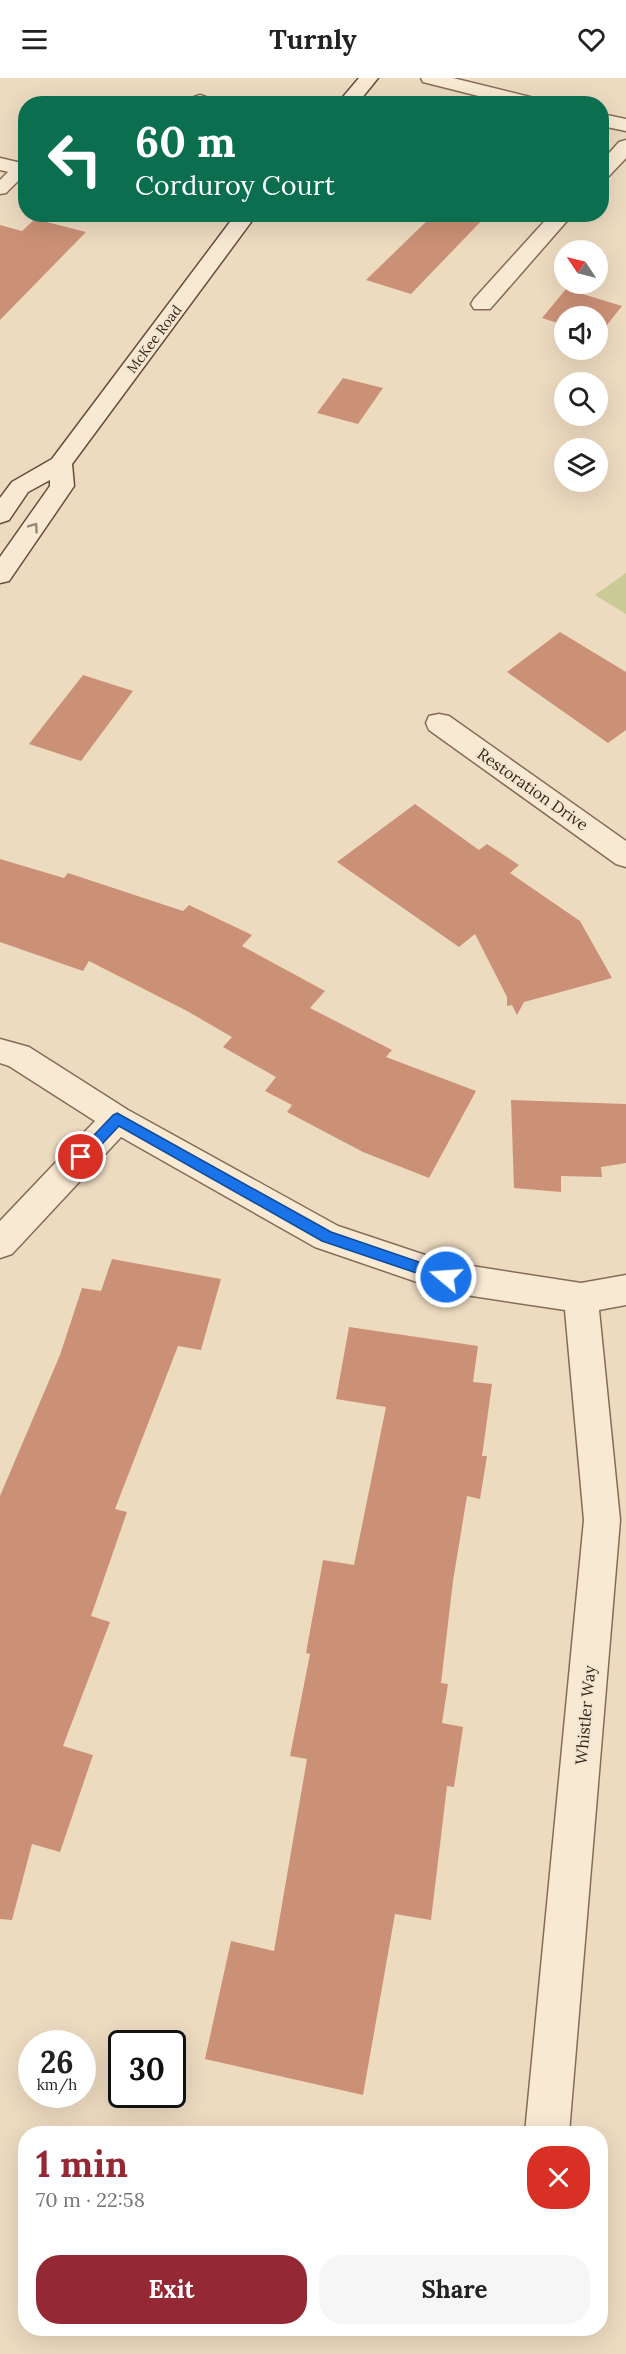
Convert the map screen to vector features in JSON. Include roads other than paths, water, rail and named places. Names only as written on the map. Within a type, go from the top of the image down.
[{"type":"street","points":[[353,96],[369,78]]},
{"type":"street","points":[[430,78],[503,96]]},
{"type":"street","points":[[609,121],[626,125]]},
{"type":"street","points":[[609,164],[626,146]]},
{"type":"street","points":[[0,164],[18,169]]},
{"type":"street","name":"McKee Road","points":[[0,515],[20,487],[60,464],[241,222]]},
{"type":"street","points":[[482,304],[556,222]]},
{"type":"street","points":[[0,575],[62,486],[60,464]]},
{"type":"street","name":"Restoration Drive","points":[[439,723],[626,857]]},
{"type":"street","points":[[0,1051],[18,1056],[117,1119],[327,1237],[446,1277],[581,1298],[626,1290]]},
{"type":"street","points":[[0,1244],[117,1119]]},
{"type":"street","name":"Whistler Way","points":[[548,2126],[602,1520],[581,1298]]},
{"type":"lane","points":[[0,189],[18,174]]}]
